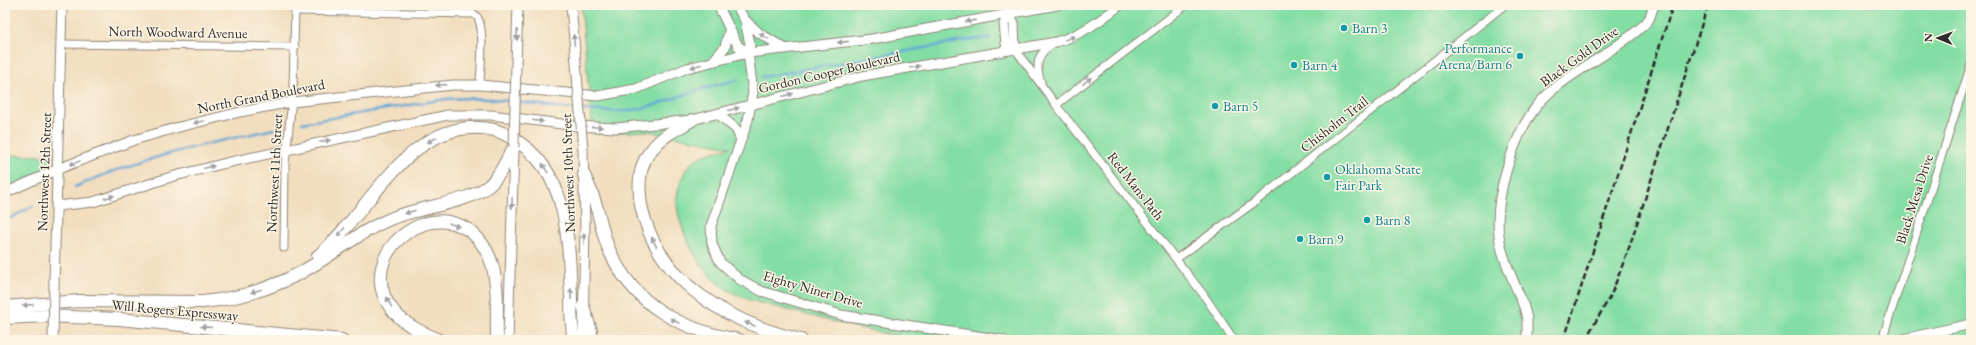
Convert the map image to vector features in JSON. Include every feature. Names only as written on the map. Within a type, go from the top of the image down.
[{"type":"highway","points":[[692,120],[661,139],[646,158],[640,184],[641,205],[649,232],[670,268],[701,298],[738,320],[801,340]]},
{"type":"highway","points":[[292,277],[325,249],[398,167],[417,149],[431,139],[451,131],[472,128],[492,130],[504,133],[524,144],[534,153],[546,170],[559,198],[568,244],[582,336]]},
{"type":"highway","points":[[5,307],[79,301],[203,302],[221,300],[254,292],[292,277],[316,264],[363,232],[381,223],[414,210],[477,193],[494,180],[510,162],[514,147]]},
{"type":"highway","points":[[584,175],[598,209],[602,232],[609,249],[617,266],[635,288],[651,304],[681,324],[712,335],[739,340]]},
{"type":"highway","points":[[439,340],[409,325],[395,313],[386,296],[382,280],[385,260],[394,243],[408,230],[427,222],[447,222],[456,225],[472,234],[482,245],[492,266],[495,283],[497,340]]},
{"type":"highway","points":[[582,336],[583,306]]},
{"type":"highway","name":"Will Rogers Expressway","points":[[5,318],[46,316],[119,319],[342,340]]},
{"type":"street","name":"Northwest 12th Street","points":[[53,340],[62,5]]},
{"type":"street","points":[[514,147],[518,5]]},
{"type":"street","name":"Northwest 10th Street","points":[[571,5],[578,75],[584,175],[583,306]]},
{"type":"street","points":[[718,5],[738,46],[748,53]]},
{"type":"street","name":"Eighty Niner Drive","points":[[736,5],[745,20],[750,44],[748,53],[753,92],[741,140],[715,210],[710,232],[714,250],[720,262],[730,273],[761,290],[842,315],[1003,340]]},
{"type":"street","name":"Gordon Cooper Boulevard","points":[[559,94],[598,96],[621,93],[713,61],[748,53],[872,39],[1009,9],[1057,5]]},
{"type":"street","name":"Gordon Cooper Boulevard","points":[[286,150],[448,115],[491,115],[616,128],[692,120],[862,76],[1056,42],[1074,37],[1092,27],[1120,5]]},
{"type":"street","points":[[1056,105],[1186,5]]},
{"type":"street","name":"Chisholm Trail","points":[[1176,259],[1255,202],[1505,5]]},
{"type":"street","name":"Black Gold Drive","points":[[1527,340],[1524,307],[1499,235],[1500,206],[1512,155],[1530,116],[1547,95],[1649,20],[1654,5]]},
{"type":"street","points":[[295,8],[466,13],[477,15],[482,27],[480,85]]},
{"type":"street","name":"Northwest 11th Street","points":[[284,248],[286,150],[292,102],[295,47],[295,8]]},
{"type":"street","points":[[1009,9],[1014,22],[1015,49]]},
{"type":"street","points":[[745,20],[759,33],[786,48]]},
{"type":"street","points":[[713,61],[725,47],[730,28]]},
{"type":"street","points":[[1042,86],[1038,71],[1038,61],[1045,48],[1056,42]]},
{"type":"street","name":"North Woodward Avenue","points":[[61,44],[295,47]]},
{"type":"street","name":"Red Mans Path","points":[[1015,49],[1056,105],[1203,294],[1234,340]]},
{"type":"street","name":"Black Mesa Drive","points":[[1882,340],[1971,65]]},
{"type":"street","name":"North Grand Boulevard","points":[[5,194],[58,169],[134,140],[240,112],[292,102],[420,87],[480,85],[559,94]]},
{"type":"street","points":[[718,114],[736,129],[741,140]]},
{"type":"street","points":[[57,203],[92,202],[171,177],[286,150]]},
{"type":"street","points":[[508,340],[510,162]]},
{"type":"street","points":[[1899,340],[1971,324]]},
{"type":"green space","name":"Oklahoma State Fair Park","points":[[581,5],[1971,5],[1971,340],[920,340],[840,323],[741,297],[726,289],[708,274],[693,252],[682,228],[677,205],[678,191],[681,181],[686,170],[696,159],[730,147],[646,131],[593,134]]},
{"type":"green space","points":[[5,155],[53,156],[51,162],[41,172],[26,180],[5,188]]},
{"type":"waterway","points":[[762,77],[969,40],[990,38]]},
{"type":"waterway","points":[[302,123],[446,99],[468,98],[513,101],[578,110],[623,111],[652,106],[690,93],[738,80]]},
{"type":"waterway","points":[[75,187],[148,160],[198,146],[274,129]]},
{"type":"waterway","points":[[5,221],[33,206]]},
{"type":"railway","points":[[1564,340],[1673,5]]},
{"type":"railway","points":[[1585,340],[1611,295],[1629,248],[1708,5]]},
{"type":"place","name":"Barn 3","points":[[1344,28]]},
{"type":"place","name":"Performance Arena/Barn 6","points":[[1520,56]]},
{"type":"place","name":"Barn 4","points":[[1294,65]]},
{"type":"place","name":"Barn 5","points":[[1215,106]]},
{"type":"place","name":"Oklahoma State Fair Park","points":[[1327,177]]},
{"type":"place","name":"Barn 8","points":[[1367,220]]},
{"type":"place","name":"Barn 9","points":[[1300,239]]}]
